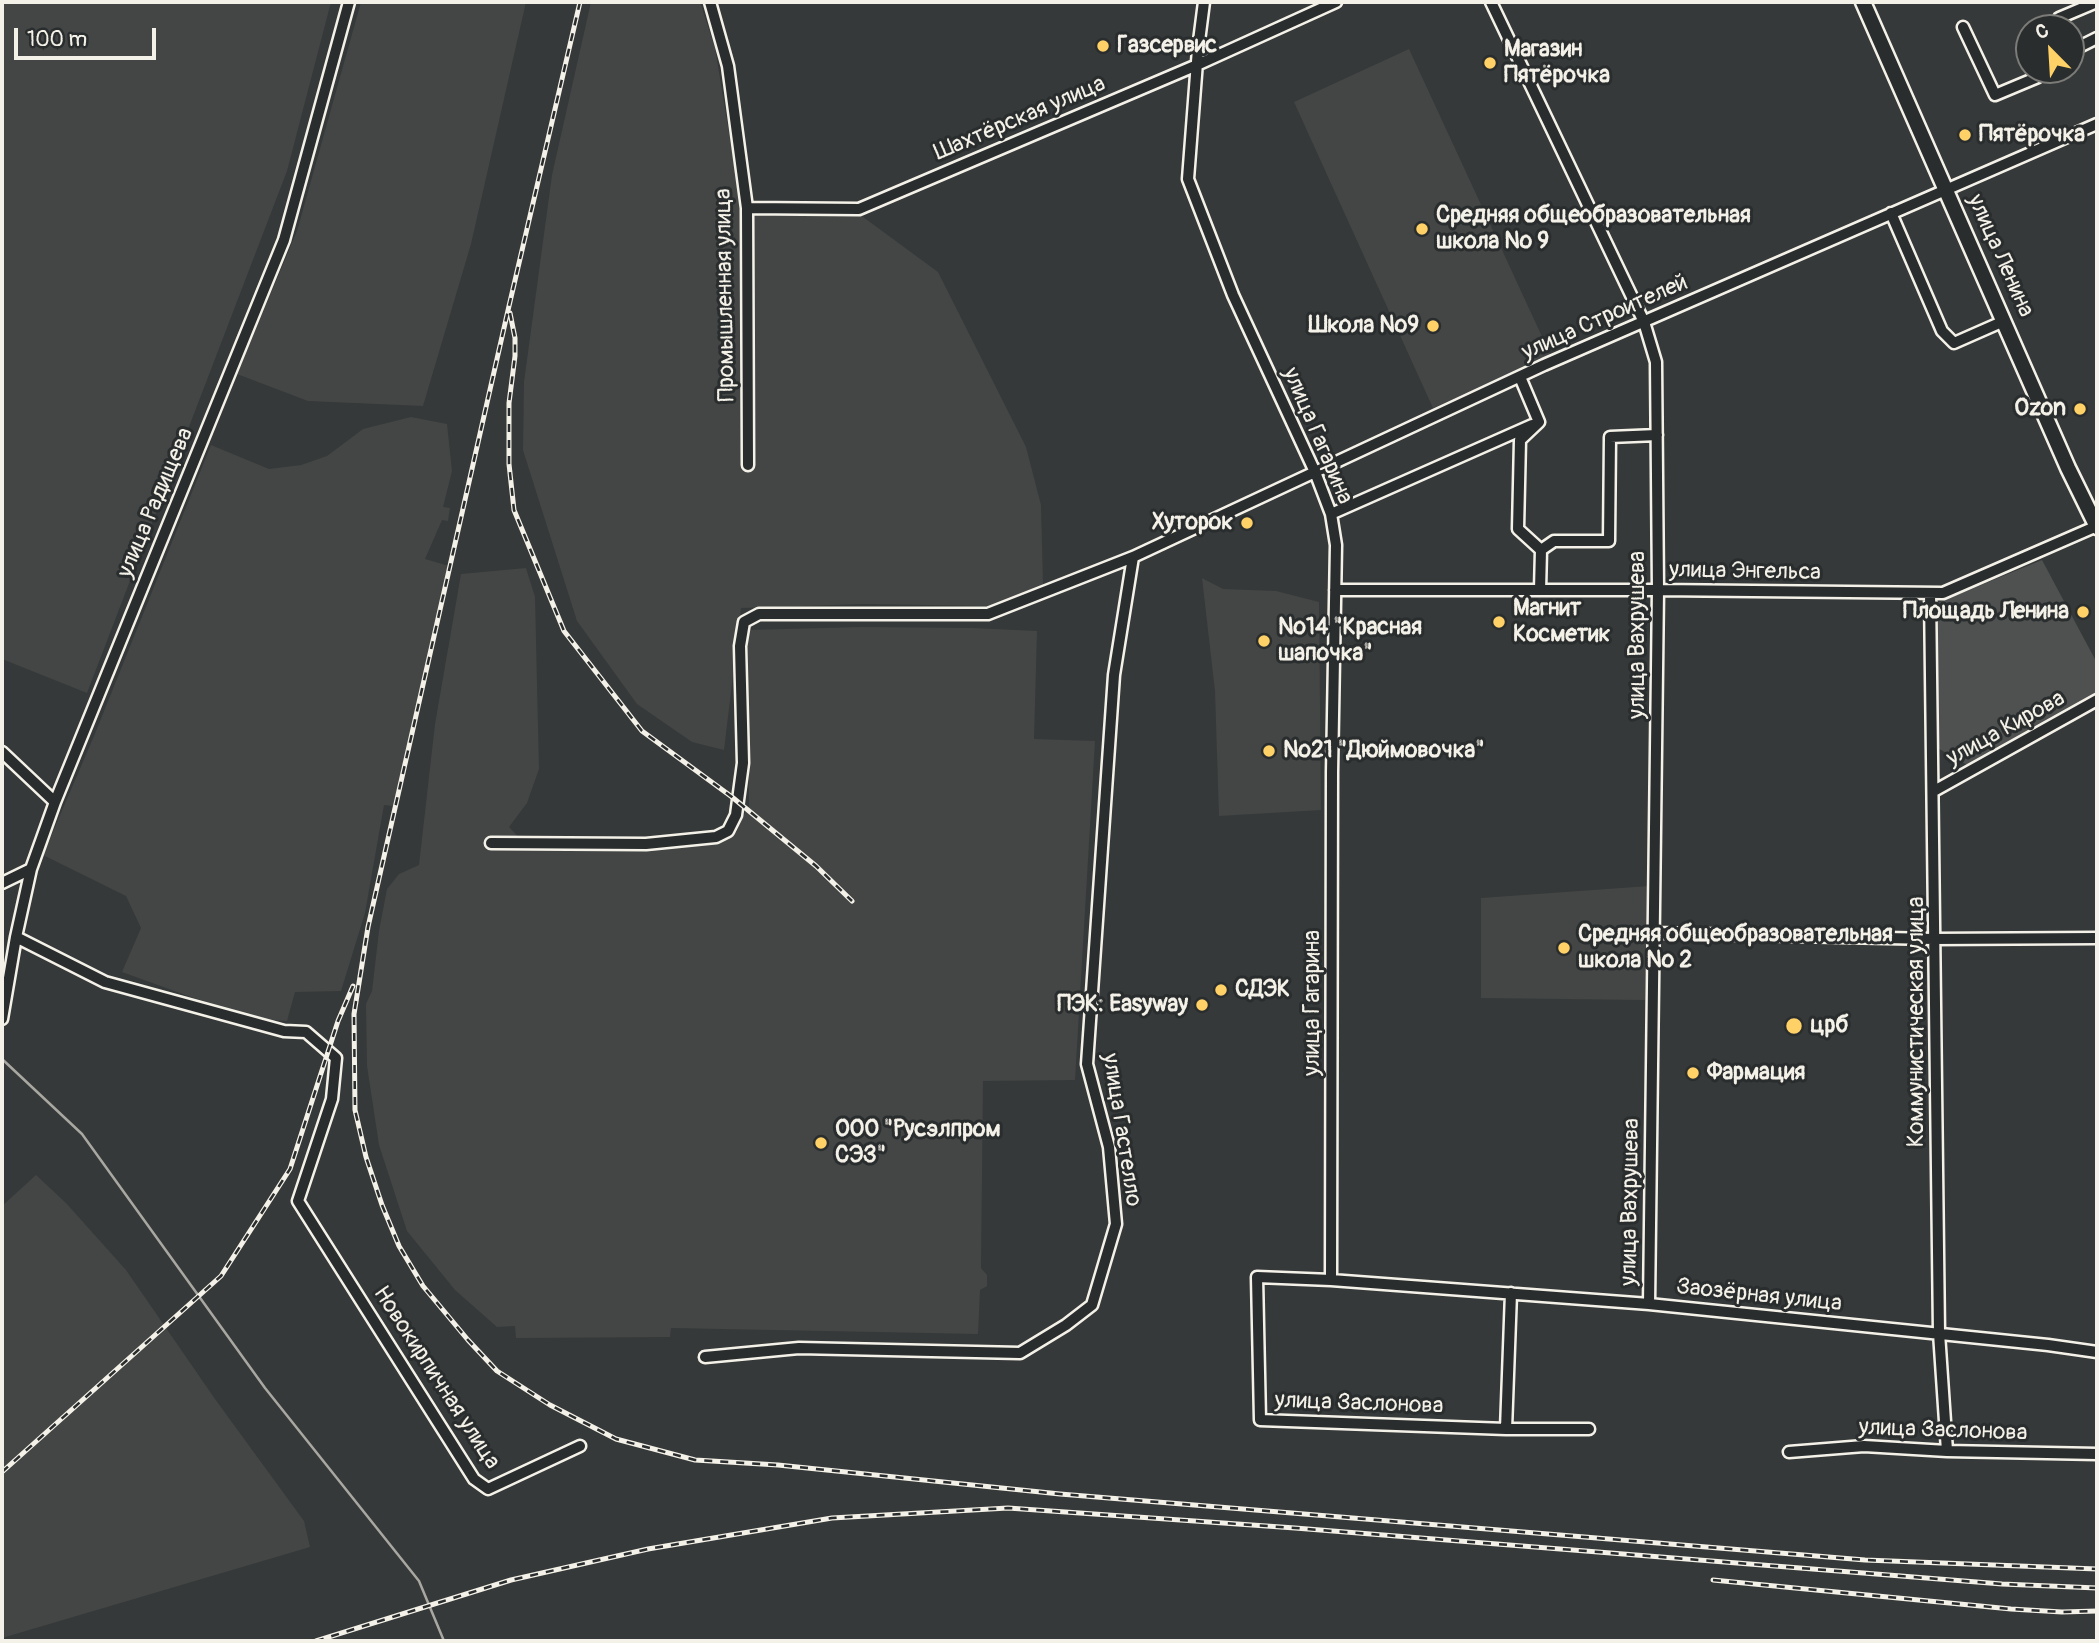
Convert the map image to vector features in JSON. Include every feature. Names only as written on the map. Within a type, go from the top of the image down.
[{"type":"main road","name":"улица Ленина","points":[[1863,2],[2068,468],[2097,526]]},
{"type":"street","name":"улица Радищева","points":[[2,1019],[31,869],[55,802],[284,240],[349,2]]},
{"type":"street","name":"Промышленная улица","points":[[710,2],[728,66],[747,208],[748,465]]},
{"type":"street","name":"улица Гагарина","points":[[1204,2],[1188,179],[1233,295],[1315,472],[1331,514],[1336,545],[1332,772],[1331,1280]]},
{"type":"street","name":"Шахтёрская улица","points":[[747,208],[859,209],[1197,65],[1336,2]]},
{"type":"street","name":"улица Вахрушева","points":[[1491,2],[1644,322],[1656,362],[1658,590],[1649,1304]]},
{"type":"street","points":[[2069,14],[2097,2]]},
{"type":"street","points":[[1963,27],[1995,95],[2021,84]]},
{"type":"street","name":"улица Строителей","points":[[491,843],[646,844],[716,837],[728,831],[736,815],[743,763],[740,646],[744,622],[759,614],[988,614],[1133,557],[1520,377],[2097,124]]},
{"type":"street","points":[[1891,213],[1942,331],[1954,343],[2004,321]]},
{"type":"street","points":[[1520,377],[1539,422]]},
{"type":"street","points":[[1331,514],[1539,422]]},
{"type":"street","points":[[1539,422],[1520,440],[1518,529],[1541,550],[1540,590]]},
{"type":"street","points":[[1541,550],[1554,541],[1609,541],[1610,437],[1657,435]]},
{"type":"street","name":"улица Энгельса","points":[[1335,590],[1943,593],[2097,526]]},
{"type":"street","name":"улица Гастелло","points":[[705,1357],[799,1348],[1020,1353],[1066,1325],[1092,1305],[1116,1224],[1109,1147],[1087,1064],[1114,675],[1133,557]]},
{"type":"street","name":"Коммунистическая улица","points":[[1930,593],[1939,1334],[1947,1451]]},
{"type":"street","name":"улица Кирова","points":[[1934,791],[2097,701]]},
{"type":"street","points":[[2,752],[55,802]]},
{"type":"street","points":[[2,883],[31,869]]},
{"type":"street","points":[[1654,933],[1933,939],[2097,938]]},
{"type":"street","name":"Новокирпичная улица","points":[[16,937],[105,982],[284,1031],[306,1032],[336,1058],[332,1099],[298,1201],[474,1479],[488,1489],[580,1446]]},
{"type":"street","name":"улица Заслонова","points":[[1331,1280],[1257,1278],[1260,1420],[1506,1429],[1589,1429]]},
{"type":"street","name":"Заозёрная улица","points":[[1331,1280],[1649,1304],[2097,1352]]},
{"type":"street","points":[[1506,1429],[1511,1293]]},
{"type":"street","name":"улица Заслонова","points":[[1789,1452],[1864,1446],[1947,1451],[2097,1454]]},
{"type":"shaded area","points":[[2,2],[331,2],[287,171],[87,693],[2,659]]},
{"type":"shaded area","points":[[361,2],[526,2],[471,244],[423,406],[308,401],[237,374],[297,231]]},
{"type":"shaded area","points":[[591,2],[700,2],[715,48],[742,212],[859,214],[938,272],[1026,447],[1041,505],[1043,585],[991,606],[863,604],[741,608],[724,750],[692,742],[637,704],[577,621],[523,450],[524,382],[552,175]]},
{"type":"shaded area","name":"Средняя общеобразовательная школа № 9","points":[[1409,49],[1551,356],[1433,408],[1294,102]]},
{"type":"shaded area","points":[[411,417],[447,424],[452,471],[443,507],[450,508],[448,521],[442,520],[425,559],[449,566],[393,806],[384,805],[365,913],[341,991],[295,992],[287,1021],[260,1019],[122,972],[141,928],[126,896],[43,855],[211,445],[269,469],[301,465],[327,456],[363,429]]},
{"type":"shaded area","points":[[2042,560],[2097,663],[2097,696],[1969,766],[1936,747],[1937,603]]},
{"type":"shaded area","points":[[526,568],[535,597],[539,769],[527,803],[509,827],[529,848],[638,851],[727,839],[737,831],[749,806],[747,630],[862,627],[1037,631],[1034,739],[1095,741],[1075,1080],[983,1081],[981,1268],[987,1275],[987,1286],[980,1290],[978,1334],[671,1328],[670,1337],[516,1338],[515,1326],[497,1327],[455,1290],[407,1231],[379,1145],[367,1066],[366,1004],[372,991],[379,931],[387,889],[399,874],[419,865],[435,724],[461,574]]},
{"type":"shaded area","points":[[1202,578],[1223,589],[1276,591],[1319,602],[1321,810],[1219,816],[1215,691]]},
{"type":"shaded area","name":"Средняя общеобразовательная школа № 2","points":[[1649,886],[1645,1000],[1481,998],[1481,898]]},
{"type":"shaded area","points":[[36,1175],[66,1203],[126,1270],[304,1521],[310,1547],[2,1638],[2,1206]]},
{"type":"waterway","points":[[2,1059],[82,1134],[265,1388],[419,1581],[444,1641]]},
{"type":"railway","points":[[580,2],[368,927],[354,1014],[355,1110],[366,1157],[382,1205],[399,1246],[423,1286],[497,1371],[550,1405],[616,1439],[695,1460],[778,1465],[1060,1494],[1865,1560],[2097,1569]]},
{"type":"railway","points":[[510,313],[515,338],[509,403],[509,464],[514,510],[564,631],[642,731],[732,797],[816,866],[852,901]]},
{"type":"railway","points":[[2,1472],[221,1276],[290,1169],[338,1021],[353,986]]},
{"type":"railway","points":[[316,1641],[511,1580],[648,1549],[832,1518],[1008,1508],[2002,1584],[2097,1588]]},
{"type":"railway","points":[[1713,1580],[2011,1609],[2097,1611]]},
{"type":"place","name":"Газсервис","points":[[1103,46]]},
{"type":"place","name":"Магазин Пятёрочка","points":[[1490,63]]},
{"type":"place","name":"Пятёрочка","points":[[1965,135]]},
{"type":"place","name":"Средняя общеобразовательная школа № 9","points":[[1422,229]]},
{"type":"place","name":"Школа №9","points":[[1433,326]]},
{"type":"place","name":"Ozon","points":[[2080,409]]},
{"type":"place","name":"Хуторок","points":[[1247,523]]},
{"type":"place","name":"Площадь Ленина","points":[[2083,612]]},
{"type":"place","name":"Магнит Косметик","points":[[1499,622]]},
{"type":"place","name":"№14 \"Красная шапочка\"","points":[[1264,641]]},
{"type":"place","name":"№21 \"Дюймовочка\"","points":[[1269,751]]},
{"type":"place","name":"Средняя общеобразовательная школа № 2","points":[[1564,948]]},
{"type":"place","name":"СДЭК","points":[[1221,990]]},
{"type":"place","name":"ПЭК: Easyway","points":[[1202,1005]]},
{"type":"place","name":"црб","points":[[1794,1026]]},
{"type":"place","name":"Фармация","points":[[1693,1073]]},
{"type":"place","name":"ООО \"Русэлпром СЭЗ\"","points":[[821,1143]]}]
